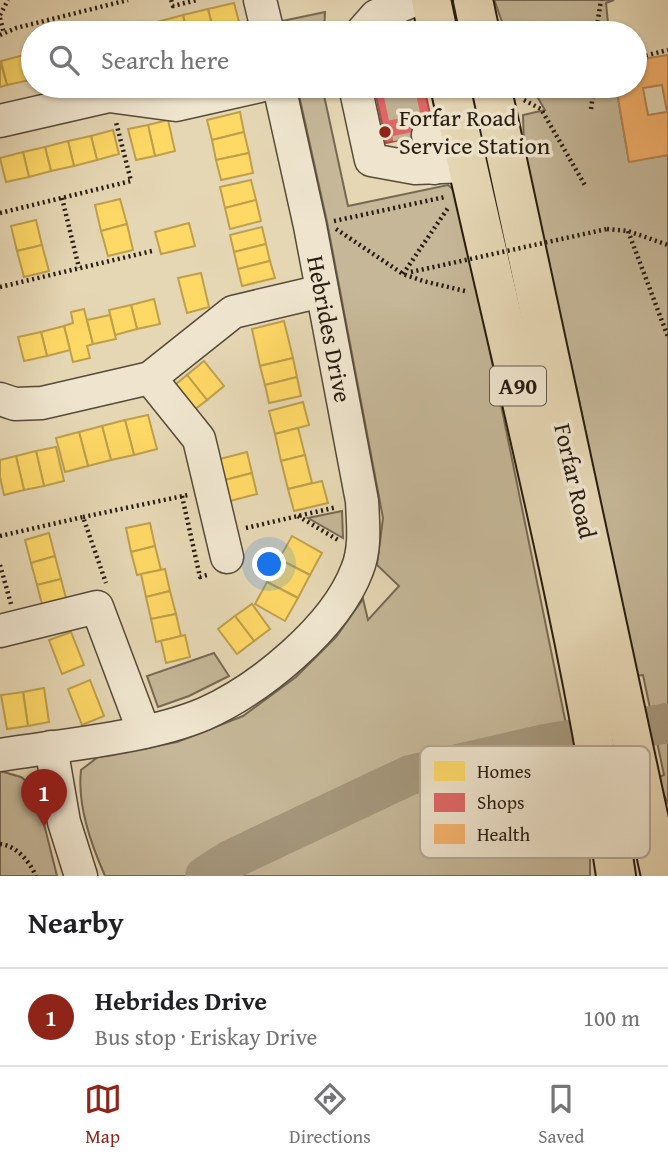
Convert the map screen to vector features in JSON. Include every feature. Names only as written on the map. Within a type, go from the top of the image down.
[{"type":"highway","points":[[473,0],[477,21]]},
{"type":"highway","name":"Forfar Road","points":[[449,98],[441,166],[602,683],[627,746]]},
{"type":"highway","name":"Forfar Road","points":[[507,98],[602,683],[603,746]]},
{"type":"highway","name":"Forfar Road","points":[[650,823],[661,875]]},
{"type":"highway","name":"Forfar Road","points":[[613,858],[616,876]]},
{"type":"street","points":[[260,0],[265,21]]},
{"type":"street","points":[[372,21],[376,16],[413,10]]},
{"type":"street","points":[[0,121],[100,98]]},
{"type":"street","points":[[126,98],[176,104],[204,98]]},
{"type":"street","name":"Hebrides Drive","points":[[0,755],[144,732],[203,714],[255,686],[304,645],[340,602],[358,569],[363,542],[362,501],[282,98]]},
{"type":"street","points":[[363,98],[371,160],[441,166]]},
{"type":"street","points":[[0,399],[25,405],[42,403],[150,377],[233,312],[322,291]]},
{"type":"street","points":[[150,377],[198,439],[224,546]]},
{"type":"street","points":[[8,629],[97,607],[144,732]]},
{"type":"street","points":[[51,747],[64,822],[81,876]]},
{"type":"path","points":[[8,0],[0,17],[2,34],[21,26]]},
{"type":"path","points":[[41,21],[128,0]]},
{"type":"path","points":[[171,0],[173,6],[197,0]]},
{"type":"path","points":[[598,21],[601,0]]},
{"type":"path","points":[[647,55],[668,50]]},
{"type":"path","points":[[0,213],[131,181],[110,98]]},
{"type":"path","points":[[518,98],[541,109],[586,187]]},
{"type":"path","points":[[591,109],[592,98]]},
{"type":"path","points":[[441,166],[327,222],[403,274],[460,290]]},
{"type":"path","points":[[403,274],[441,166]]},
{"type":"path","points":[[62,198],[79,268]]},
{"type":"path","points":[[403,274],[607,229],[628,231],[668,245]]},
{"type":"path","points":[[628,231],[668,337]]},
{"type":"path","points":[[0,287],[152,251]]},
{"type":"path","points":[[0,536],[211,490]]},
{"type":"path","points":[[224,546],[298,516],[362,501]]},
{"type":"path","points":[[298,516],[341,541],[363,542]]},
{"type":"path","points":[[83,517],[109,592],[97,607]]},
{"type":"path","points":[[0,565],[8,629]]},
{"type":"path","points":[[0,844],[9,845],[29,862],[36,876]]},
{"type":"shaded area","points":[[488,0],[614,0],[606,3],[608,21],[502,21],[495,2],[488,3]]},
{"type":"shaded area","points":[[325,12],[325,21],[282,21]]},
{"type":"shaded area","points":[[300,98],[325,98],[348,206],[448,185],[458,194],[570,746],[420,746],[420,858],[590,858],[590,876],[105,876],[86,824],[81,797],[81,770],[98,757],[177,742],[243,716],[296,677],[336,637],[363,599],[368,620],[399,586],[377,565],[383,518],[327,222]]},
{"type":"shaded area","points":[[538,98],[618,98],[629,161],[668,155],[668,804],[657,778],[664,775],[643,675],[636,676],[576,386],[567,373],[525,176],[523,115],[545,110]]},
{"type":"shaded area","points":[[342,511],[343,538],[308,518]]},
{"type":"shaded area","points":[[214,653],[229,676],[189,696],[158,707],[147,676]]},
{"type":"shaded area","points":[[0,771],[21,777],[35,788],[57,876],[0,876]]},
{"type":"building: Homes","points":[[234,3],[239,21],[211,21],[208,9]]},
{"type":"building: Homes","points":[[208,9],[211,21],[184,21],[183,15]]},
{"type":"building: Homes","points":[[183,15],[184,21],[161,21]]},
{"type":"building: Homes","points":[[21,56],[21,82],[7,85],[1,61]]},
{"type":"building: Homes","points":[[0,61],[7,85],[0,87]]},
{"type":"building: Homes","points":[[240,112],[244,132],[212,140],[207,120]]},
{"type":"building: Homes","points":[[168,120],[175,151],[155,156],[148,125]]},
{"type":"building: Homes","points":[[148,125],[155,156],[136,160],[128,129]]},
{"type":"building: Homes","points":[[113,130],[119,154],[97,160],[91,136]]},
{"type":"building: Homes","points":[[244,132],[249,153],[216,160],[212,140]]},
{"type":"building: Homes","points":[[91,136],[97,160],[74,166],[68,141]]},
{"type":"building: Homes","points":[[68,141],[74,166],[51,171],[45,147]]},
{"type":"building: Homes","points":[[45,147],[51,171],[29,177],[23,152]]},
{"type":"building: Homes","points":[[23,152],[29,177],[6,182],[0,158]]},
{"type":"building: Homes","points":[[249,153],[253,173],[221,180],[216,160]]},
{"type":"building: Homes","points":[[251,180],[256,200],[225,208],[220,187]]},
{"type":"building: Homes","points":[[120,199],[127,224],[101,231],[95,205]]},
{"type":"building: Homes","points":[[256,200],[261,221],[230,229],[225,208]]},
{"type":"building: Homes","points":[[36,220],[42,245],[17,251],[11,226]]},
{"type":"building: Homes","points":[[189,223],[195,246],[161,254],[155,232]]},
{"type":"building: Homes","points":[[127,224],[133,250],[108,256],[101,231]]},
{"type":"building: Homes","points":[[262,227],[266,244],[234,252],[230,235]]},
{"type":"building: Homes","points":[[266,244],[270,261],[238,269],[234,252]]},
{"type":"building: Homes","points":[[42,245],[49,271],[24,277],[17,251]]},
{"type":"building: Homes","points":[[270,261],[275,278],[242,286],[238,269]]},
{"type":"building: Homes","points":[[201,273],[209,307],[187,313],[178,278]]},
{"type":"building: Homes","points":[[154,299],[160,324],[137,329],[131,305]]},
{"type":"building: Homes","points":[[131,305],[137,329],[115,335],[109,310]]},
{"type":"building: Homes","points":[[84,309],[93,344],[87,346],[90,358],[73,362],[64,326],[73,323],[71,312]]},
{"type":"building: Homes","points":[[110,315],[116,339],[93,344],[87,320]]},
{"type":"building: Homes","points":[[284,321],[293,358],[260,366],[252,329]]},
{"type":"building: Homes","points":[[64,326],[70,350],[47,356],[41,332]]},
{"type":"building: Homes","points":[[41,332],[47,356],[24,361],[18,337]]},
{"type":"building: Homes","points":[[293,358],[297,377],[265,385],[260,366]]},
{"type":"building: Homes","points":[[204,361],[224,386],[207,400],[187,375]]},
{"type":"building: Homes","points":[[187,375],[207,400],[190,413],[170,389]]},
{"type":"building: Homes","points":[[297,377],[301,396],[269,403],[265,385]]},
{"type":"building: Homes","points":[[303,402],[309,425],[275,434],[269,411]]},
{"type":"building: Homes","points":[[148,415],[157,449],[134,455],[125,420]]},
{"type":"building: Homes","points":[[125,420],[134,455],[111,460],[102,426]]},
{"type":"building: Homes","points":[[102,426],[111,460],[88,466],[79,432]]},
{"type":"building: Homes","points":[[298,428],[305,455],[281,461],[275,434]]},
{"type":"building: Homes","points":[[79,432],[88,466],[65,472],[56,438]]},
{"type":"building: Homes","points":[[56,447],[64,481],[44,486],[36,451]]},
{"type":"building: Homes","points":[[36,451],[44,486],[24,490],[16,456]]},
{"type":"building: Homes","points":[[247,452],[252,473],[221,481],[216,460]]},
{"type":"building: Homes","points":[[305,455],[312,483],[288,489],[281,461]]},
{"type":"building: Homes","points":[[16,456],[24,490],[4,495],[0,460]]},
{"type":"building: Homes","points":[[252,473],[257,494],[226,502],[221,481]]},
{"type":"building: Homes","points":[[322,481],[328,503],[294,511],[288,489]]},
{"type":"building: Homes","points":[[150,523],[155,546],[131,552],[126,528]]},
{"type":"building: Homes","points":[[49,533],[55,556],[31,563],[25,540]]},
{"type":"building: Homes","points":[[292,536],[322,553],[310,575],[279,559]]},
{"type":"building: Homes","points":[[155,546],[161,570],[137,575],[131,552]]},
{"type":"building: Homes","points":[[55,556],[61,579],[37,585],[31,563]]},
{"type":"building: Homes","points":[[279,559],[310,575],[298,598],[267,582]]},
{"type":"building: Homes","points":[[165,569],[170,591],[146,597],[141,574]]},
{"type":"building: Homes","points":[[61,579],[67,602],[43,608],[37,585]]},
{"type":"building: Homes","points":[[267,582],[298,598],[285,621],[255,604]]},
{"type":"building: Homes","points":[[170,591],[176,614],[151,619],[146,597]]},
{"type":"building: Homes","points":[[252,604],[270,629],[254,641],[235,616]]},
{"type":"building: Homes","points":[[176,614],[181,636],[156,642],[151,619]]},
{"type":"building: Homes","points":[[235,616],[254,641],[237,654],[218,629]]},
{"type":"building: Homes","points":[[71,632],[84,665],[62,674],[49,640]]},
{"type":"building: Homes","points":[[185,635],[190,657],[166,663],[161,641]]},
{"type":"building: Homes","points":[[90,680],[104,716],[82,725],[68,689]]},
{"type":"building: Homes","points":[[44,688],[49,722],[28,726],[23,692]]},
{"type":"building: Homes","points":[[23,692],[28,726],[7,729],[1,695]]},
{"type":"building: Shops","points":[[377,98],[427,98],[434,133],[386,143]]},
{"type":"building: Health","points":[[668,55],[668,155],[629,162],[618,98],[645,98],[648,115],[667,112],[662,85],[647,87],[647,58]]},
{"type":"waterway","points":[[536,746],[668,723]]},
{"type":"waterway","points":[[205,876],[230,860],[420,773]]},
{"type":"tunnel","points":[[401,98],[409,138]]},
{"type":"place","name":"Forfar Road Service Station","points":[[385,132]]},
{"type":"place","name":"Hebrides Drive","points":[[44,827]]}]
